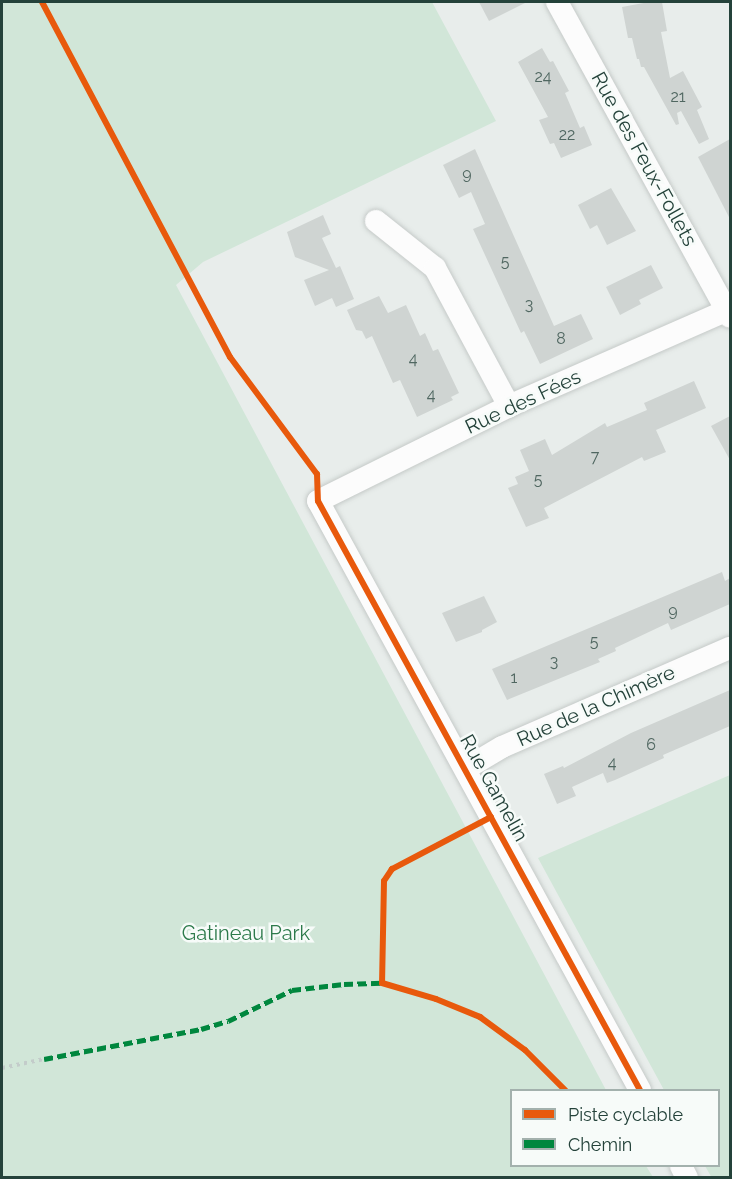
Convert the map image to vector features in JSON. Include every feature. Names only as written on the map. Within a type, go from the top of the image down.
[{"type":"street","name":"Rue des Feux-Follets","points":[[557,2],[729,312]]},
{"type":"street","points":[[376,221],[435,268],[509,406]]},
{"type":"street","name":"Rue des Fées","points":[[318,501],[509,406],[729,312]]},
{"type":"street","name":"Rue Gamelin","points":[[318,501],[639,1089]]},
{"type":"street","name":"Rue de la Chimère","points":[[465,769],[502,747],[730,648]]},
{"type":"path","points":[[2,1068],[44,1059]]},
{"type":"green space","name":"Gatineau Park","points":[[2,2],[432,2],[496,121],[203,262],[176,285],[605,1089],[510,1089],[510,1167],[647,1167],[653,1177],[2,1177]]},
{"type":"green space","points":[[730,775],[730,1177],[712,1178],[706,1167],[720,1167],[720,1089],[663,1089],[538,858]]},
{"type":"building","points":[[479,2],[527,2],[489,21]]},
{"type":"building","points":[[662,2],[667,31],[661,32],[670,78],[683,71],[702,107],[697,110],[709,139],[699,144],[681,111],[677,113],[679,124],[676,125],[644,67],[641,67],[632,38],[628,38],[622,7]]},
{"type":"building","points":[[542,48],[550,62],[553,61],[569,91],[565,93],[580,128],[584,126],[592,145],[561,158],[554,143],[550,144],[539,120],[548,117],[518,62]]},
{"type":"building","points":[[730,139],[730,219],[698,157]]},
{"type":"building","points":[[475,149],[554,326],[581,314],[593,339],[540,364],[524,331],[521,333],[473,229],[485,224],[471,192],[459,198],[443,165]]},
{"type":"building","points":[[611,188],[636,231],[607,245],[597,225],[590,229],[578,205]]},
{"type":"building","points":[[323,215],[331,234],[322,238],[336,268],[340,266],[354,299],[336,307],[332,298],[315,306],[304,280],[329,270],[295,257],[287,232]]},
{"type":"building","points":[[651,265],[663,288],[639,300],[641,304],[620,315],[606,287]]},
{"type":"building","points":[[379,296],[388,313],[406,305],[420,336],[425,333],[433,351],[438,349],[459,393],[451,397],[453,400],[417,417],[400,380],[393,383],[372,336],[366,339],[362,331],[356,330],[347,310]]},
{"type":"building","points":[[694,381],[706,408],[656,430],[666,452],[644,461],[642,457],[544,508],[549,518],[526,527],[508,488],[518,484],[515,477],[529,471],[520,450],[545,439],[552,455],[605,423],[607,427],[647,410],[644,403]]},
{"type":"building","points":[[730,416],[730,460],[711,426]]},
{"type":"building","points":[[722,572],[725,581],[730,578],[730,604],[671,630],[668,623],[615,648],[616,651],[598,659],[600,662],[507,700],[492,669]]},
{"type":"building","points":[[484,596],[497,622],[482,632],[456,642],[442,613]]},
{"type":"building","points":[[730,690],[730,726],[663,755],[664,758],[607,783],[603,773],[572,787],[576,796],[557,804],[544,774],[563,766],[564,768],[631,733]]},
{"type":"marked path","points":[[44,1059],[201,1029],[228,1021],[292,990],[344,984],[382,983]]},
{"type":"cycle path","points":[[42,2],[230,357],[317,474],[318,501],[639,1089]]},
{"type":"cycle path","points":[[491,817],[392,869],[384,881],[382,983],[436,999],[480,1017],[525,1050],[564,1089]]}]
